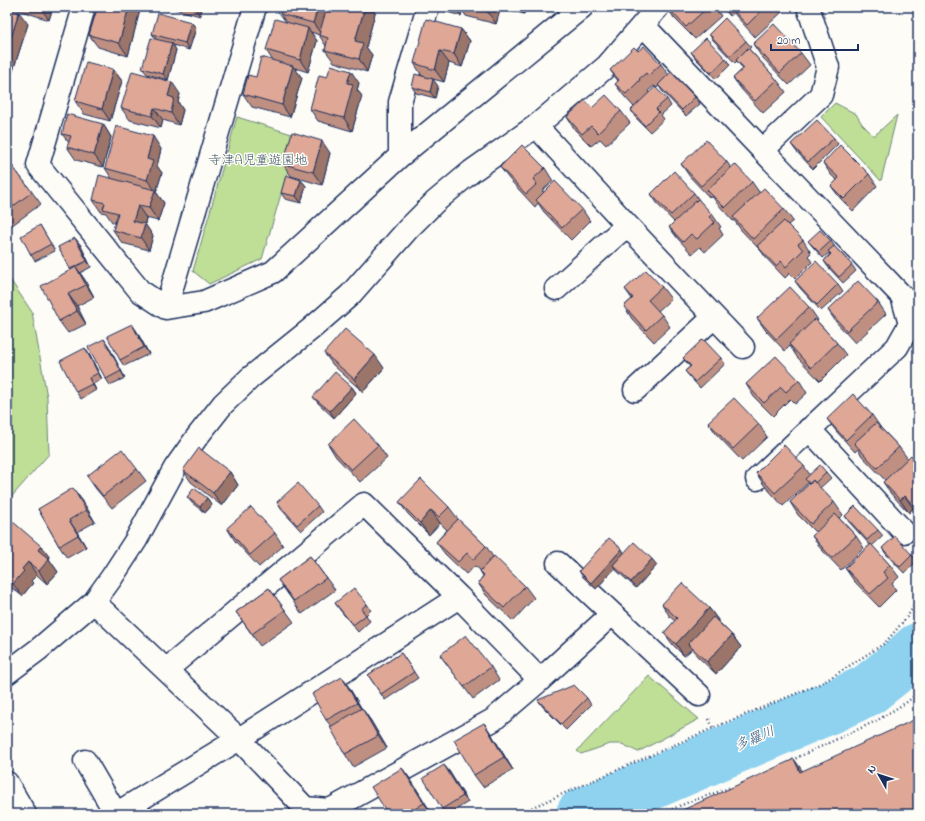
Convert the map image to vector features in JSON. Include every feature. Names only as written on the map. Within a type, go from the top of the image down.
[{"type":"street","points":[[84,7],[38,165],[140,291],[166,308],[204,302],[273,272],[400,156],[582,7]]},
{"type":"street","points":[[166,308],[255,7]]},
{"type":"street","points":[[400,156],[400,102],[428,7]]},
{"type":"street","points":[[7,673],[39,649],[94,602],[112,578],[136,540],[175,468],[196,436],[222,404],[250,378],[311,329],[350,295],[408,229],[435,202],[472,171],[536,126],[608,66],[658,7]]},
{"type":"street","points":[[763,150],[821,96],[828,68],[808,7]]},
{"type":"street","points":[[643,24],[902,296],[910,324],[897,347],[757,479]]},
{"type":"street","points":[[536,126],[627,225],[743,347]]},
{"type":"street","points":[[556,289],[627,225]]},
{"type":"street","points":[[635,390],[714,317]]},
{"type":"street","points":[[809,429],[904,532]]},
{"type":"street","points":[[166,670],[364,504],[459,597],[540,680]]},
{"type":"street","points":[[558,563],[699,695]]},
{"type":"street","points":[[85,761],[116,814],[239,739],[459,597]]},
{"type":"street","points":[[94,602],[239,739],[305,808],[330,810],[493,720],[540,680],[612,614]]},
{"type":"street","points":[[7,783],[25,814]]},
{"type":"path","points":[[517,814],[713,728],[824,682],[885,643],[907,617],[918,600]]},
{"type":"path","points":[[790,761],[876,721],[907,702],[918,693]]},
{"type":"path","points":[[661,814],[688,802],[733,787]]},
{"type":"green space","points":[[835,103],[856,114],[862,124],[874,136],[897,115],[881,181],[821,117]]},
{"type":"green space","name":"寺津A児童遊園地","points":[[237,117],[298,136],[262,259],[209,284],[193,271]]},
{"type":"green space","points":[[7,275],[32,312],[47,397],[49,454],[7,502]]},
{"type":"green space","points":[[649,676],[699,719],[638,752],[622,744],[610,744],[581,754],[577,751]]},
{"type":"building","points":[[90,7],[129,7],[119,43],[89,35],[97,9]]},
{"type":"building","points":[[282,7],[318,7],[313,23],[280,14]]},
{"type":"building","points":[[327,7],[365,7],[355,41],[363,43],[359,59],[325,50],[328,38],[319,35]]},
{"type":"building","points":[[447,7],[457,7],[456,10]]},
{"type":"building","points":[[470,7],[489,7],[488,12]]},
{"type":"building","points":[[667,7],[708,7],[686,27]]},
{"type":"building","points":[[730,7],[765,7],[747,25]]},
{"type":"building","points":[[7,8],[19,12],[7,51]]},
{"type":"building","points":[[158,13],[191,22],[185,43],[152,34]]},
{"type":"building","points":[[725,18],[746,41],[730,56],[709,34]]},
{"type":"building","points":[[275,19],[308,28],[300,60],[266,50]]},
{"type":"building","points":[[426,19],[461,29],[454,54],[440,51],[435,70],[414,63]]},
{"type":"building","points":[[774,24],[801,53],[780,73],[753,44]]},
{"type":"building","points":[[151,38],[172,43],[163,74],[142,68]]},
{"type":"building","points":[[706,38],[726,59],[711,73],[691,52]]},
{"type":"building","points":[[644,46],[661,64],[648,76],[646,73],[639,79],[640,80],[626,94],[615,84],[619,80],[610,70],[634,47],[638,51]]},
{"type":"building","points":[[748,48],[777,80],[755,101],[733,78],[744,68],[736,60]]},
{"type":"building","points":[[261,57],[293,66],[282,105],[243,94],[248,75],[256,77]]},
{"type":"building","points":[[86,62],[113,69],[102,109],[75,101]]},
{"type":"building","points":[[331,65],[351,71],[347,83],[353,84],[344,118],[310,109],[319,75],[327,77]]},
{"type":"building","points":[[132,71],[172,82],[168,96],[174,98],[171,113],[154,108],[152,116],[121,108]]},
{"type":"building","points":[[671,72],[695,97],[682,110],[658,85]]},
{"type":"building","points":[[415,74],[433,79],[430,92],[412,87]]},
{"type":"building","points":[[655,87],[667,99],[656,109],[659,112],[645,126],[631,110]]},
{"type":"building","points":[[606,95],[621,111],[598,133],[591,126],[582,134],[567,117],[585,100],[592,108]]},
{"type":"building","points":[[67,114],[103,124],[94,155],[67,147],[71,136],[62,134]]},
{"type":"building","points":[[817,120],[834,138],[808,162],[791,144]]},
{"type":"building","points":[[116,126],[153,136],[147,159],[153,161],[147,180],[105,168]]},
{"type":"building","points":[[292,132],[322,141],[313,172],[283,164]]},
{"type":"building","points":[[706,140],[727,162],[701,186],[681,164]]},
{"type":"building","points":[[522,145],[545,168],[533,179],[537,184],[526,194],[500,167]]},
{"type":"building","points":[[840,145],[869,174],[844,199],[831,186],[839,178],[823,163]]},
{"type":"building","points":[[7,159],[32,192],[7,211]]},
{"type":"building","points":[[735,164],[752,182],[725,208],[707,190]]},
{"type":"building","points":[[674,171],[694,193],[671,215],[651,194]]},
{"type":"building","points":[[99,175],[155,190],[149,208],[138,206],[133,221],[145,224],[141,238],[113,230],[118,213],[103,209],[105,203],[93,200]]},
{"type":"building","points":[[286,175],[301,180],[296,196],[281,193]]},
{"type":"building","points":[[555,181],[582,209],[562,228],[536,200]]},
{"type":"building","points":[[764,188],[784,209],[753,239],[733,217]]},
{"type":"building","points":[[698,199],[712,214],[709,217],[715,222],[697,239],[691,234],[683,242],[669,227]]},
{"type":"building","points":[[784,221],[803,240],[798,244],[803,250],[786,267],[781,261],[776,266],[757,246]]},
{"type":"building","points":[[40,225],[51,244],[31,255],[21,236]]},
{"type":"building","points":[[820,230],[831,241],[819,252],[808,241]]},
{"type":"building","points":[[75,238],[87,261],[70,269],[58,247]]},
{"type":"building","points":[[834,246],[852,265],[839,277],[824,261],[831,254],[828,251]]},
{"type":"building","points":[[816,261],[838,284],[817,305],[795,281]]},
{"type":"building","points":[[76,267],[86,285],[68,294],[77,311],[59,321],[41,286]]},
{"type":"building","points":[[646,270],[662,287],[648,300],[662,315],[646,330],[624,306],[633,298],[625,289]]},
{"type":"building","points":[[858,281],[878,302],[847,331],[828,310]]},
{"type":"building","points":[[790,287],[809,307],[776,339],[757,318]]},
{"type":"building","points":[[815,319],[837,343],[811,368],[789,344]]},
{"type":"building","points":[[132,324],[144,347],[120,360],[107,336]]},
{"type":"building","points":[[345,329],[375,355],[354,379],[324,353]]},
{"type":"building","points":[[104,339],[121,371],[106,379],[88,347]]},
{"type":"building","points":[[703,339],[721,358],[695,382],[685,371],[691,366],[683,358]]},
{"type":"building","points":[[85,348],[98,373],[89,378],[92,384],[76,392],[60,361]]},
{"type":"building","points":[[776,356],[799,380],[786,392],[781,387],[764,403],[746,384]]},
{"type":"building","points":[[335,372],[352,387],[330,411],[313,397]]},
{"type":"building","points":[[853,394],[872,415],[846,440],[827,419]]},
{"type":"building","points":[[734,398],[759,424],[733,449],[708,422]]},
{"type":"building","points":[[354,419],[378,445],[351,470],[328,444]]},
{"type":"building","points":[[876,423],[899,447],[877,468],[854,443]]},
{"type":"building","points":[[784,445],[804,466],[775,493],[756,473]]},
{"type":"building","points":[[199,448],[230,472],[213,493],[183,470]]},
{"type":"building","points":[[122,449],[137,469],[103,496],[87,476]]},
{"type":"building","points":[[911,455],[918,463],[918,501],[913,505],[905,496],[900,500],[883,482]]},
{"type":"building","points":[[820,465],[826,472],[815,483],[813,480],[810,484],[805,479]]},
{"type":"building","points":[[421,479],[449,507],[439,517],[431,510],[420,523],[399,502]]},
{"type":"building","points":[[813,480],[834,502],[811,524],[790,502]]},
{"type":"building","points":[[298,483],[318,506],[297,525],[277,502]]},
{"type":"building","points":[[73,488],[86,510],[69,520],[78,535],[59,546],[38,509]]},
{"type":"building","points":[[194,488],[207,498],[200,507],[187,497]]},
{"type":"building","points":[[855,506],[878,530],[867,540],[845,516]]},
{"type":"building","points":[[251,507],[275,533],[250,555],[227,528]]},
{"type":"building","points":[[835,514],[856,536],[832,558],[812,536]]},
{"type":"building","points":[[458,519],[486,546],[473,560],[467,553],[458,562],[436,542]]},
{"type":"building","points":[[12,521],[41,546],[38,550],[49,559],[39,571],[28,562],[22,569],[24,571],[13,584],[7,579],[7,527]]},
{"type":"building","points":[[895,536],[912,555],[900,567],[882,548]]},
{"type":"building","points":[[609,538],[622,549],[591,583],[579,571]]},
{"type":"building","points":[[634,542],[652,559],[631,582],[613,565]]},
{"type":"building","points":[[871,544],[890,565],[883,572],[888,578],[870,594],[845,568]]},
{"type":"building","points":[[310,556],[326,578],[294,601],[278,580]]},
{"type":"building","points":[[494,556],[525,586],[504,608],[478,583],[484,575],[480,571]]},
{"type":"building","points":[[682,583],[709,608],[676,644],[664,633],[677,618],[662,604]]},
{"type":"building","points":[[269,588],[285,610],[252,634],[236,612]]},
{"type":"building","points":[[354,588],[367,604],[361,609],[366,615],[353,625],[335,603]]},
{"type":"building","points":[[713,617],[732,635],[707,662],[688,644]]},
{"type":"building","points":[[466,635],[491,667],[464,687],[440,655]]},
{"type":"building","points":[[401,653],[414,672],[381,694],[368,675]]},
{"type":"building","points":[[342,677],[357,703],[326,720],[312,694]]},
{"type":"building","points":[[574,685],[587,698],[561,724],[538,700]]},
{"type":"building","points":[[362,708],[378,736],[345,754],[330,727]]},
{"type":"building","points":[[918,718],[918,814],[674,814],[794,759],[800,772]]},
{"type":"building","points":[[484,723],[504,757],[474,775],[454,740]]},
{"type":"building","points":[[444,765],[463,796],[442,809],[423,778]]},
{"type":"building","points":[[402,768],[424,803],[407,814],[388,814],[371,787]]},
{"type":"waterway","name":"多羅川","points":[[582,814],[868,690],[918,649]]}]
